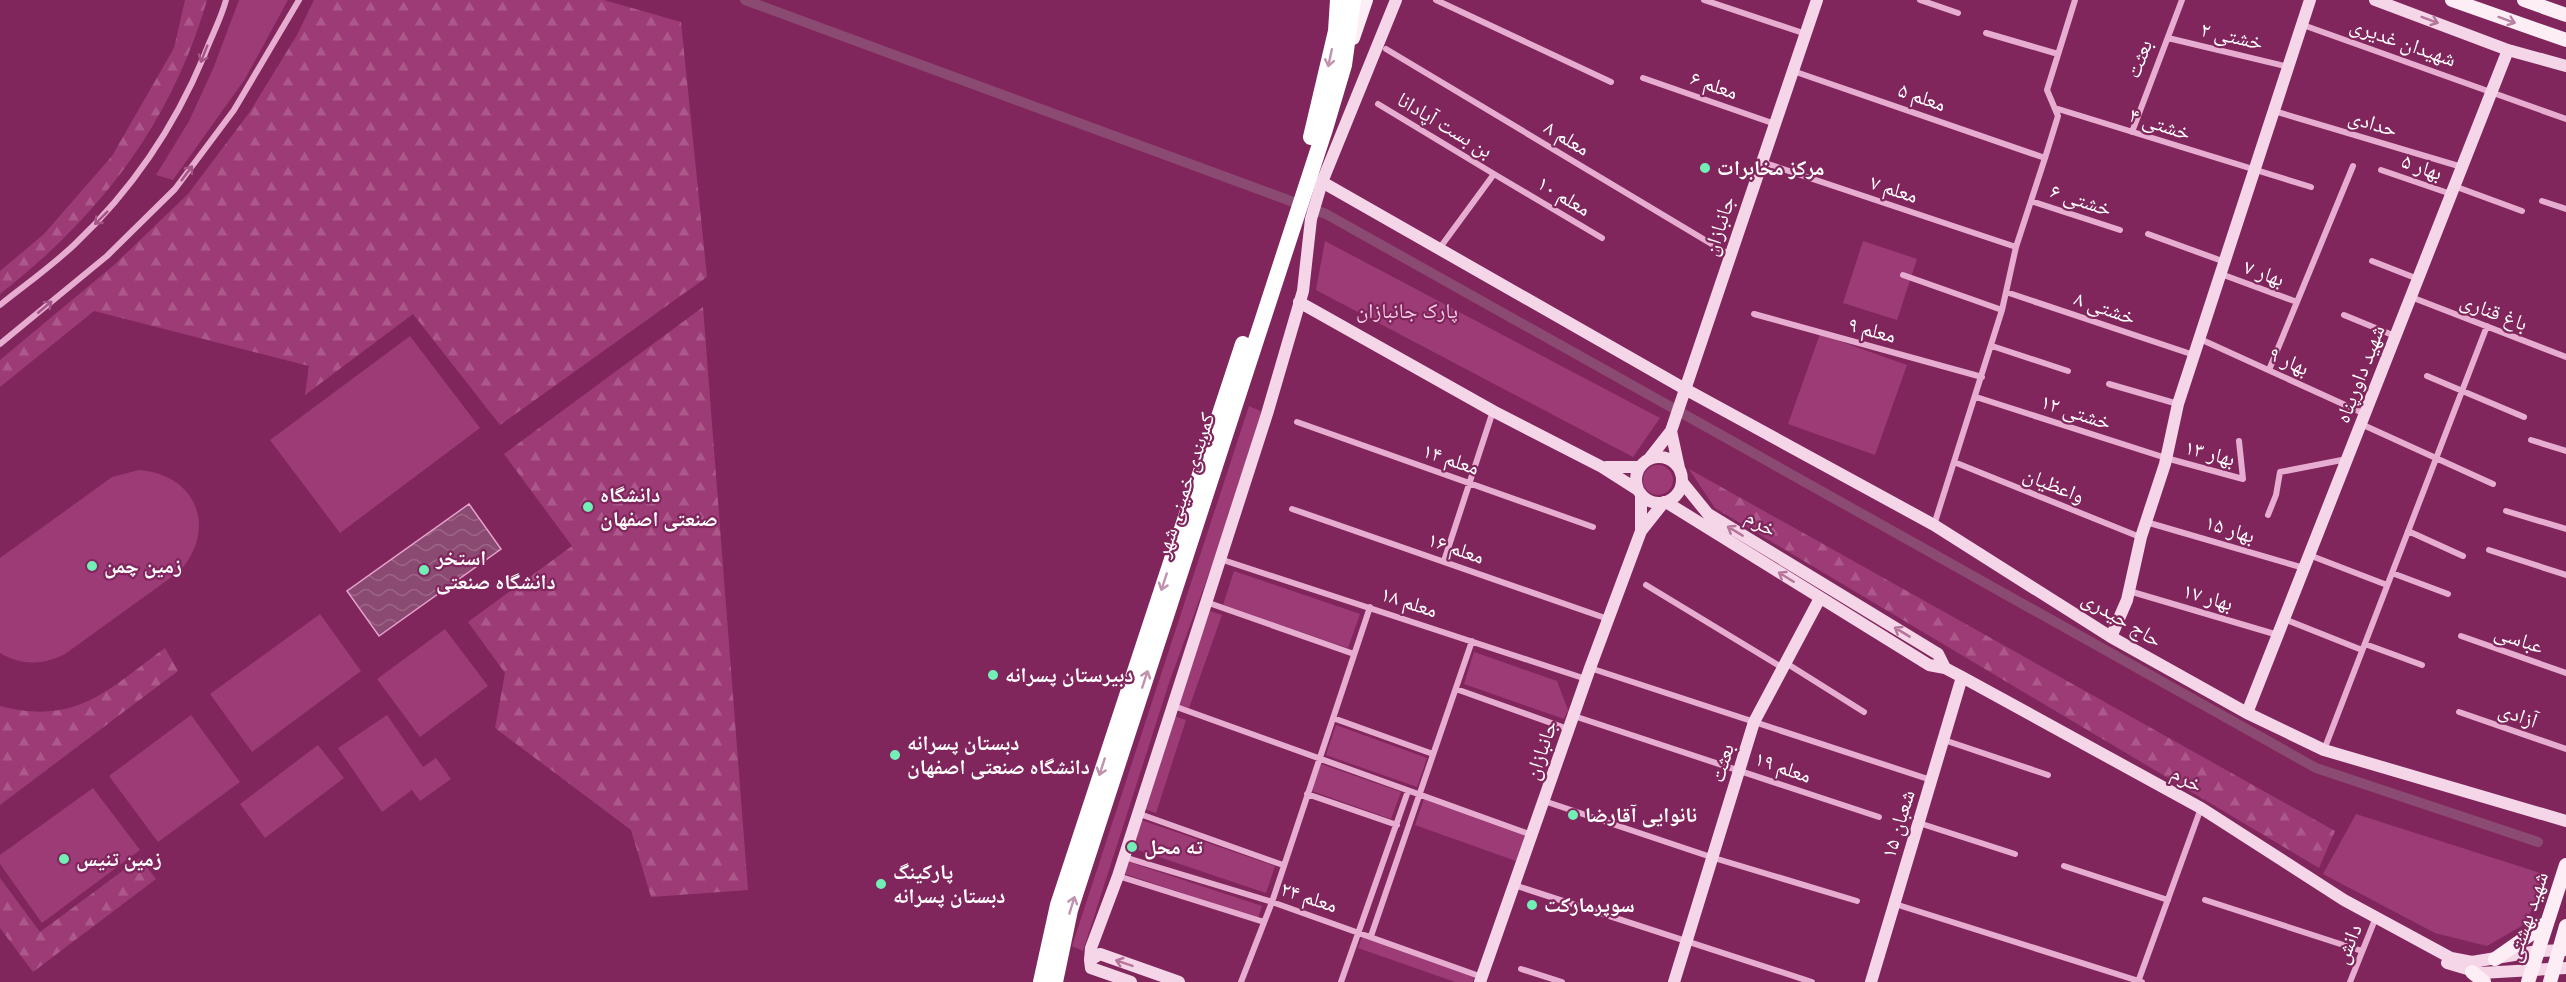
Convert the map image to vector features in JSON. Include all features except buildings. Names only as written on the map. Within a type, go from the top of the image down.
[{"type":"highway","name":"کمربندی خمینی شهر","points":[[1310,187],[1324,86],[1336,31],[1338,0]]},
{"type":"highway","name":"کمربندی خمینی شهر","points":[[1041,982],[1058,904],[1274,269],[1310,187],[1344,65],[1353,0]]},
{"type":"highway","name":"کمربندی خمینی شهر","points":[[1055,982],[1070,910],[1274,269]]},
{"type":"main road","points":[[1344,65],[1366,0]]},
{"type":"main road","points":[[2452,0],[2566,40]]},
{"type":"main road","points":[[2524,0],[2566,15]]},
{"type":"main road","name":"شهید بهشتی","points":[[2530,976],[2566,865]]},
{"type":"main road","points":[[2495,959],[2538,932],[2547,922]]},
{"type":"main road","name":"شهید بهشتی","points":[[2557,973],[2566,926]]},
{"type":"main road","points":[[2472,972],[2484,982]]},
{"type":"street","points":[[0,305],[73,246],[110,210],[141,171],[160,144],[188,94],[226,0]]},
{"type":"street","points":[[0,344],[107,256],[175,189],[234,110],[299,0]]},
{"type":"street","points":[[1131,982],[1091,968],[1091,948],[1118,876],[1267,414],[1299,302],[1311,219],[1310,187],[1396,0]]},
{"type":"street","points":[[1436,0],[1611,82]]},
{"type":"street","points":[[1704,0],[1806,34]]},
{"type":"street","name":"جانبازان","points":[[1671,431],[1817,0]]},
{"type":"street","points":[[1920,0],[1958,13]]},
{"type":"street","points":[[1934,525],[1992,346],[2016,247],[2042,156],[2058,116],[2047,90],[2075,0]]},
{"type":"street","name":"بعثت","points":[[2132,132],[2182,0]]},
{"type":"street","points":[[2111,637],[2129,591],[2141,537],[2166,458],[2178,404],[2310,0]]},
{"type":"street","points":[[2375,0],[2508,50],[2566,66]]},
{"type":"street","name":"شهیدان غدیری","points":[[2303,25],[2566,119]]},
{"type":"street","points":[[1986,33],[2058,54]]},
{"type":"street","name":"خشتی ۲","points":[[2168,38],[2289,67]]},
{"type":"street","name":"معلم ۸","points":[[1386,49],[1730,255]]},
{"type":"street","name":"شهید داورپناه","points":[[2247,713],[2508,50]]},
{"type":"street","name":"معلم ۵","points":[[1793,70],[2042,156]]},
{"type":"street","name":"معلم ۶","points":[[1643,78],[1775,124]]},
{"type":"street","name":"بن بست آپادانا","points":[[1378,104],[1508,182]]},
{"type":"street","name":"خشتی ۴","points":[[2055,108],[2254,171]]},
{"type":"street","name":"حدادی","points":[[2274,111],[2462,167]]},
{"type":"street","name":"معلم ۷","points":[[1762,162],[2016,247]]},
{"type":"street","points":[[2269,370],[2353,166]]},
{"type":"street","name":"بهار ۵","points":[[2381,170],[2522,211]]},
{"type":"street","points":[[2254,171],[2311,187]]},
{"type":"street","points":[[1439,249],[1494,174]]},
{"type":"street","name":"معلم ۱۰","points":[[1508,182],[1602,238]]},
{"type":"street","name":"حاج حیدری","points":[[1310,187],[1439,249],[1685,389],[1934,525],[2111,637],[2247,713],[2324,750],[2566,821]]},
{"type":"street","name":"خشتی ۶","points":[[2031,201],[2120,230]]},
{"type":"street","points":[[2542,201],[2566,209]]},
{"type":"street","points":[[2148,234],[2225,262]]},
{"type":"street","points":[[2372,261],[2418,279]]},
{"type":"street","name":"بهار ۷","points":[[2221,274],[2297,302]]},
{"type":"street","points":[[1903,275],[2002,310]]},
{"type":"street","name":"خشتی ۸","points":[[2006,292],[2194,355]]},
{"type":"street","name":"باغ قناری","points":[[2411,297],[2566,357]]},
{"type":"street","points":[[1299,302],[1493,411],[1602,467],[1650,501],[1665,502]]},
{"type":"street","name":"معلم ۹","points":[[1754,314],[1982,377]]},
{"type":"street","points":[[2344,315],[2396,336]]},
{"type":"street","points":[[2324,750],[2487,326]]},
{"type":"street","name":"بهار ۹","points":[[2199,339],[2269,370],[2436,458],[2493,484]]},
{"type":"street","points":[[1992,346],[2068,371]]},
{"type":"street","points":[[2427,376],[2524,417]]},
{"type":"street","points":[[2109,384],[2178,404]]},
{"type":"street","name":"خشتی ۱۲","points":[[1976,397],[2166,458]]},
{"type":"street","points":[[1444,561],[1493,411]]},
{"type":"street","name":"معلم ۱۴","points":[[1297,422],[1593,527]]},
{"type":"street","points":[[1641,531],[1640,492],[1636,482],[1645,463],[1671,431]]},
{"type":"street","points":[[1641,531],[1665,502],[1677,495],[1682,482],[1671,431]]},
{"type":"street","points":[[2531,440],[2566,451]]},
{"type":"street","name":"بهار ۱۳","points":[[2166,458],[2243,478],[2239,441]]},
{"type":"street","points":[[1602,467],[1645,463],[1668,458],[1679,468]]},
{"type":"street","points":[[2268,515],[2276,495],[2280,472],[2347,459]]},
{"type":"street","name":"واعظیان","points":[[1954,462],[2141,537]]},
{"type":"street","name":"خرم","points":[[1682,482],[1706,520],[1820,598],[1929,665],[1945,668],[2201,808],[2447,963],[2472,972],[2530,976],[2557,973]]},
{"type":"street","name":"خرم","points":[[1665,502],[1706,520],[1938,654],[1945,668]]},
{"type":"street","name":"معلم ۱۶","points":[[1292,509],[1608,619]]},
{"type":"street","points":[[2506,511],[2566,529]]},
{"type":"street","name":"بهار ۱۵","points":[[2146,522],[2304,568]]},
{"type":"street","name":"جانبازان","points":[[1481,980],[1588,674],[1641,531]]},
{"type":"street","points":[[2408,531],[2463,556]]},
{"type":"street","points":[[2489,550],[2566,575]]},
{"type":"street","points":[[2309,555],[2387,585]]},
{"type":"street","name":"معلم ۱۸","points":[[1220,559],[1472,641],[1755,722],[1932,780]]},
{"type":"street","points":[[2392,573],[2448,594]]},
{"type":"street","points":[[1646,585],[1864,712]]},
{"type":"street","name":"بهار ۱۷","points":[[2129,591],[2278,635]]},
{"type":"street","name":"بعثت","points":[[1674,982],[1755,722],[1820,598]]},
{"type":"street","points":[[1206,602],[1354,654]]},
{"type":"street","points":[[1241,982],[1272,902],[1370,607]]},
{"type":"street","points":[[2284,619],[2422,665]]},
{"type":"street","name":"عباسی","points":[[2461,636],[2566,673]]},
{"type":"street","points":[[1371,936],[1472,641]]},
{"type":"street","name":"۱۵ شعبان","points":[[1870,982],[1962,677]]},
{"type":"street","points":[[1456,689],[1569,729]]},
{"type":"street","points":[[1172,705],[1318,760],[1532,835]]},
{"type":"street","name":"آزادی","points":[[2459,712],[2566,749]]},
{"type":"street","name":"معلم ۱۹","points":[[1574,716],[1879,817]]},
{"type":"street","points":[[1333,718],[1433,754]]},
{"type":"street","points":[[1944,740],[2048,775]]},
{"type":"street","points":[[1341,982],[1408,791]]},
{"type":"street","points":[[1307,794],[1397,825]]},
{"type":"street","points":[[1544,801],[1714,858],[1857,901]]},
{"type":"street","points":[[1895,904],[2140,982],[2201,808]]},
{"type":"street","points":[[1137,813],[1283,865]]},
{"type":"street","points":[[1919,823],[2015,854]]},
{"type":"street","name":"معلم ۲۴","points":[[1123,857],[1272,902],[1358,931],[1481,980]]},
{"type":"street","points":[[2064,866],[2168,900]]},
{"type":"street","points":[[1118,876],[1264,922]]},
{"type":"street","points":[[1514,885],[1812,982]]},
{"type":"street","points":[[2205,900],[2362,951]]},
{"type":"street","name":"دانش","points":[[2350,982],[2376,917]]},
{"type":"street","name":"خرم","points":[[2404,934],[2451,958],[2472,962],[2538,951],[2563,950]]},
{"type":"street","points":[[1090,960],[1100,954],[1179,982]]},
{"type":"street","points":[[1521,969],[1562,982]]},
{"type":"green space","points":[[185,0],[207,0],[174,86],[152,126],[128,164],[100,199],[70,232],[0,294],[0,271],[44,234],[112,156],[174,48]]},
{"type":"green space","points":[[239,0],[288,0],[245,79],[173,180],[156,175],[189,121],[213,69]]},
{"type":"green space","points":[[314,0],[604,0],[681,22],[707,277],[500,425],[413,314],[305,395],[309,366],[94,311],[0,387],[0,360],[114,265],[188,194],[249,113],[297,35]]},
{"type":"green space","name":"پارک جانبازان","points":[[1325,241],[1660,418],[1633,457],[1316,290]]},
{"type":"green space","points":[[1863,241],[1917,259],[1897,320],[1843,303]]},
{"type":"green space","points":[[703,307],[748,890],[651,897],[631,830],[495,728],[505,673],[468,622],[572,546],[504,454]]},
{"type":"green space","points":[[1820,334],[1907,365],[1875,455],[1788,424]]},
{"type":"green space","points":[[410,336],[480,428],[340,533],[270,440]]},
{"type":"green space","points":[[1249,406],[1267,414],[1169,683],[1083,951],[1072,946]]},
{"type":"green space","points":[[1658,465],[1668,470],[1673,480],[1668,490],[1658,495],[1648,490],[1643,480],[1648,470]]},
{"type":"green space","points":[[1689,469],[2335,831],[2319,868],[1715,508]]},
{"type":"green space","name":"زمین چمن","points":[[139,470],[159,474],[175,481],[187,492],[195,506],[199,521],[198,538],[180,571],[65,654],[41,662],[24,662],[0,653],[0,558],[112,477]]},
{"type":"green space","points":[[1234,571],[1360,614],[1348,648],[1223,605]]},
{"type":"green space","points":[[1210,611],[1222,615],[1189,708],[1177,704]]},
{"type":"green space","points":[[320,614],[361,671],[252,752],[210,694]]},
{"type":"green space","points":[[445,629],[488,686],[420,737],[377,679]]},
{"type":"green space","points":[[165,648],[178,671],[0,805],[0,706],[27,711],[71,708],[108,690]]},
{"type":"green space","points":[[1474,652],[1557,681],[1568,710],[1564,719],[1464,684]]},
{"type":"green space","points":[[191,715],[240,782],[158,842],[109,776]]},
{"type":"green space","points":[[387,715],[423,767],[436,758],[451,779],[420,801],[412,790],[382,812],[338,748]]},
{"type":"green space","points":[[1174,716],[1186,720],[1156,813],[1144,809]]},
{"type":"green space","points":[[1336,725],[1427,758],[1417,787],[1326,755]]},
{"type":"green space","points":[[318,745],[344,778],[265,838],[240,804]]},
{"type":"green space","points":[[1321,764],[1401,792],[1391,819],[1312,791]]},
{"type":"green space","name":"زمین تنیس","points":[[93,788],[140,850],[42,923],[0,864],[0,855]]},
{"type":"green space","points":[[1424,799],[1525,835],[1516,861],[1415,825]]},
{"type":"green space","points":[[2356,814],[2547,875],[2525,924],[2487,946],[2435,933],[2323,874]]},
{"type":"green space","points":[[1141,820],[1275,866],[1266,893],[1132,848]]},
{"type":"green space","points":[[140,858],[156,879],[33,972],[0,928],[0,878],[40,932]]},
{"type":"green space","points":[[1126,861],[1262,906],[1258,918],[1122,873]]},
{"type":"green space","points":[[1362,937],[1474,977],[1473,982],[1455,982],[1358,948]]},
{"type":"water","name":"استخر دانشگاه صنعتی","points":[[469,504],[501,549],[379,636],[347,591]]},
{"type":"waterway","points":[[745,0],[1326,214],[2316,768],[2538,842]]},
{"type":"place","name":"مرکز مخابرات","points":[[1705,168]]},
{"type":"place","name":"دانشگاه صنعتی اصفهان","points":[[588,507]]},
{"type":"place","name":"زمین چمن","points":[[92,566]]},
{"type":"place","name":"استخر دانشگاه صنعتی","points":[[424,570]]},
{"type":"place","name":"دبیرستان پسرانه","points":[[993,675]]},
{"type":"place","name":"دبستان پسرانه دانشگاه صنعتی اصفهان","points":[[895,755]]},
{"type":"place","name":"نانوایی آقارضا","points":[[1573,815]]},
{"type":"place","name":"ته محل","points":[[1132,847]]},
{"type":"place","name":"زمین تنیس","points":[[64,859]]},
{"type":"place","name":"پارکینگ دبستان پسرانه","points":[[881,884]]},
{"type":"place","name":"سوپرمارکت","points":[[1532,905]]}]
